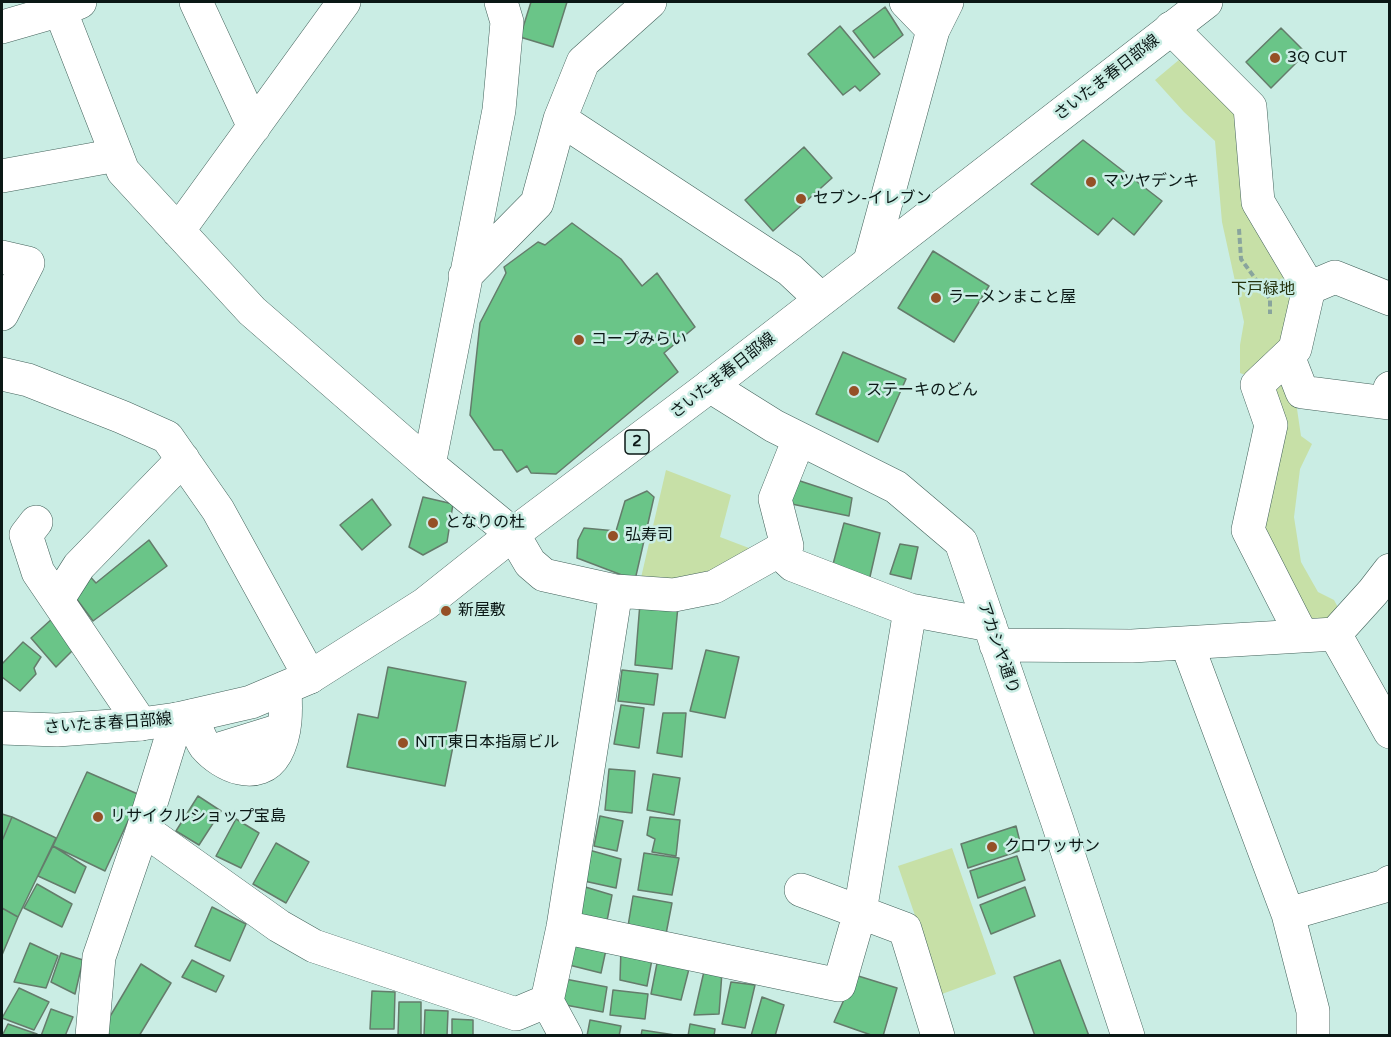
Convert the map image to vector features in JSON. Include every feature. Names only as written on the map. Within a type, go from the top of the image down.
[{"type":"street","points":[[196,2],[254,127]]},
{"type":"street","points":[[178,231],[345,2]]},
{"type":"street","points":[[429,465],[499,110],[507,22],[501,2]]},
{"type":"street","points":[[465,276],[537,203],[560,119],[583,62],[650,2]]},
{"type":"street","points":[[906,2],[933,30]]},
{"type":"street","points":[[870,261],[933,30],[947,2]]},
{"type":"street","name":"さいたま春日部線","points":[[2,728],[57,730],[141,724],[251,702],[297,682],[425,604],[1206,2]]},
{"type":"street","points":[[2,27],[66,4],[123,171],[252,311],[429,465],[513,534],[530,563],[544,575],[616,591],[674,595],[714,587],[787,546],[775,499],[799,439]]},
{"type":"street","points":[[1171,28],[1250,107],[1258,202],[1309,288],[1295,349],[1257,385],[1271,425],[1248,530],[1302,636]]},
{"type":"street","points":[[560,119],[790,270],[821,299]]},
{"type":"street","points":[[2,176],[117,155]]},
{"type":"street","points":[[2,257],[28,263],[2,314]]},
{"type":"street","points":[[1309,288],[1335,277],[1389,299]]},
{"type":"street","points":[[1288,356],[1302,392],[1388,403],[1389,388]]},
{"type":"street","points":[[2,374],[28,380],[167,437],[218,510],[297,682],[275,755],[264,766],[249,771],[220,760],[184,717],[142,829],[99,957],[92,1035]]},
{"type":"street","name":"アカシヤ通り","points":[[710,386],[774,426],[896,487],[961,542],[1128,1035]]},
{"type":"street","points":[[58,600],[79,566],[183,459]]},
{"type":"street","points":[[36,522],[26,535],[38,572],[141,724]]},
{"type":"street","points":[[778,551],[793,565],[910,610],[993,635],[1131,646],[1335,634],[1373,592],[1389,570]]},
{"type":"street","points":[[566,1035],[547,1001],[563,927],[616,591]]},
{"type":"street","points":[[563,927],[839,985],[860,912],[910,610]]},
{"type":"street","points":[[1335,634],[1389,732]]},
{"type":"street","points":[[1187,644],[1288,914],[1312,1011],[1313,1035]]},
{"type":"street","points":[[142,829],[279,926],[314,946],[516,1014],[547,1001]]},
{"type":"street","points":[[1288,914],[1388,888]]},
{"type":"street","points":[[801,890],[905,929],[938,1035]]},
{"type":"green space","name":"下戸緑地","points":[[1180,59],[1235,105],[1292,286],[1282,339],[1261,381],[1240,373],[1240,345],[1244,322],[1222,222],[1215,141],[1155,80]]},
{"type":"green space","points":[[1292,375],[1301,436],[1312,444],[1300,469],[1294,517],[1301,562],[1318,592],[1334,600],[1341,613],[1305,630],[1254,526],[1274,384]]},
{"type":"green space","points":[[666,470],[731,495],[720,537],[762,553],[709,582],[640,582]]},
{"type":"green space","points":[[952,848],[996,974],[942,994],[898,866]]},
{"type":"building","points":[[531,2],[567,2],[553,47],[520,37]]},
{"type":"building","points":[[885,7],[903,35],[874,58],[853,31]]},
{"type":"building","points":[[840,26],[880,74],[860,91],[855,86],[843,95],[808,54]]},
{"type":"building","points":[[1281,28],[1306,53],[1271,88],[1246,62]]},
{"type":"building","points":[[1083,140],[1162,201],[1134,235],[1113,218],[1098,235],[1031,184]]},
{"type":"building","points":[[804,147],[832,178],[773,231],[745,200]]},
{"type":"building","name":"コープみらい","points":[[572,223],[621,259],[642,286],[657,273],[695,327],[664,353],[678,372],[556,474],[531,473],[527,466],[517,472],[502,450],[494,450],[470,415],[480,323],[506,273],[504,267],[538,242],[545,245]]},
{"type":"building","points":[[933,251],[989,286],[954,342],[898,308]]},
{"type":"building","points":[[843,352],[906,379],[878,442],[816,414]]},
{"type":"building","points":[[797,480],[852,498],[849,516],[787,503]]},
{"type":"building","name":"弘寿司","points":[[647,491],[654,497],[635,580],[577,558],[578,540],[584,528],[616,531],[625,501]]},
{"type":"building","name":"となりの杜","points":[[423,497],[453,504],[447,542],[423,555],[409,547]]},
{"type":"building","points":[[372,499],[391,525],[362,550],[340,525]]},
{"type":"building","points":[[844,523],[880,533],[869,581],[832,568]]},
{"type":"building","points":[[149,540],[167,566],[93,621],[70,590],[84,570],[96,583]]},
{"type":"building","points":[[900,544],[918,547],[911,579],[890,574]]},
{"type":"building","points":[[640,603],[678,606],[672,669],[635,665]]},
{"type":"building","points":[[54,617],[78,645],[56,667],[31,638]]},
{"type":"building","points":[[23,642],[41,657],[34,668],[36,674],[20,691],[2,677],[2,664]]},
{"type":"building","points":[[706,650],[739,657],[725,718],[690,711]]},
{"type":"building","name":"NTT東日本指扇ビル","points":[[388,667],[466,682],[445,786],[347,767],[358,714],[378,718]]},
{"type":"building","points":[[622,670],[658,674],[654,705],[618,701]]},
{"type":"building","points":[[621,705],[644,708],[639,748],[614,744]]},
{"type":"building","points":[[663,713],[686,713],[682,757],[657,753]]},
{"type":"building","points":[[609,769],[635,771],[632,813],[605,810]]},
{"type":"building","name":"リサイクルショップ宝島","points":[[87,772],[140,795],[105,871],[53,846]]},
{"type":"building","points":[[653,774],[680,778],[674,815],[647,810]]},
{"type":"building","points":[[198,796],[221,811],[199,845],[176,831]]},
{"type":"building","points":[[2,814],[12,817],[2,841]]},
{"type":"building","points":[[600,816],[623,821],[617,851],[594,846]]},
{"type":"building","points":[[12,817],[56,838],[18,917],[2,908],[2,841]]},
{"type":"building","points":[[650,817],[680,820],[676,856],[652,852],[655,839],[647,835]]},
{"type":"building","points":[[236,819],[259,833],[241,868],[216,856]]},
{"type":"building","name":"クロワッサン","points":[[1016,826],[1022,850],[968,868],[961,844]]},
{"type":"building","points":[[276,843],[309,862],[286,903],[253,884]]},
{"type":"building","points":[[53,846],[86,867],[75,893],[38,876]]},
{"type":"building","points":[[589,850],[621,859],[616,888],[584,881]]},
{"type":"building","points":[[644,853],[679,858],[672,895],[638,890]]},
{"type":"building","points":[[1017,856],[1025,880],[978,898],[970,871]]},
{"type":"building","points":[[37,884],[72,904],[62,927],[24,908]]},
{"type":"building","points":[[582,886],[612,895],[606,926],[573,919]]},
{"type":"building","points":[[1025,887],[1035,916],[991,934],[980,905]]},
{"type":"building","points":[[633,896],[672,903],[665,939],[627,932]]},
{"type":"building","points":[[212,907],[246,924],[230,961],[195,946]]},
{"type":"building","points":[[2,908],[18,917],[2,955]]},
{"type":"building","points":[[570,937],[607,945],[601,973],[565,964]]},
{"type":"building","points":[[30,943],[58,956],[46,988],[14,982]]},
{"type":"building","points":[[621,948],[653,954],[647,986],[620,980]]},
{"type":"building","points":[[61,953],[83,960],[75,994],[51,982]]},
{"type":"building","points":[[658,958],[690,965],[681,1000],[651,994]]},
{"type":"building","points":[[192,960],[224,976],[216,992],[182,977]]},
{"type":"building","points":[[1060,960],[1089,1036],[1035,1036],[1014,977]]},
{"type":"building","points":[[141,964],[171,983],[139,1036],[112,1036],[102,1030]]},
{"type":"building","points":[[705,967],[722,972],[719,1014],[694,1015]]},
{"type":"building","points":[[855,975],[897,988],[883,1036],[874,1036],[834,1022]]},
{"type":"building","points":[[565,979],[607,987],[603,1012],[560,1004]]},
{"type":"building","points":[[731,982],[755,985],[745,1028],[722,1024]]},
{"type":"building","points":[[19,988],[49,1002],[34,1030],[2,1018]]},
{"type":"building","points":[[613,990],[648,994],[645,1019],[610,1015]]},
{"type":"building","points":[[372,991],[395,992],[394,1029],[370,1029]]},
{"type":"building","points":[[762,997],[784,1005],[775,1036],[751,1036]]},
{"type":"building","points":[[399,1002],[421,1002],[421,1036],[398,1036]]},
{"type":"building","points":[[51,1009],[73,1017],[65,1036],[41,1036]]},
{"type":"building","points":[[425,1010],[448,1011],[447,1036],[424,1036]]},
{"type":"building","points":[[452,1019],[473,1020],[473,1036],[452,1036]]},
{"type":"building","points":[[590,1020],[621,1026],[619,1036],[587,1036]]},
{"type":"building","points":[[8,1024],[37,1034],[2,1036]]},
{"type":"building","points":[[690,1024],[715,1029],[714,1036],[688,1036]]},
{"type":"building","points":[[642,1030],[675,1035],[675,1036],[641,1036]]},
{"type":"place","name":"3Q CUT","points":[[1275,58]]},
{"type":"place","name":"マツヤデンキ","points":[[1091,182]]},
{"type":"place","name":"セブン-イレブン","points":[[801,199]]},
{"type":"place","name":"ラーメンまこと屋","points":[[936,298]]},
{"type":"place","name":"コープみらい","points":[[579,340]]},
{"type":"place","name":"ステーキのどん","points":[[854,391]]},
{"type":"place","name":"となりの杜","points":[[433,523]]},
{"type":"place","name":"弘寿司","points":[[613,536]]},
{"type":"place","name":"新屋敷","points":[[446,611]]},
{"type":"place","name":"NTT東日本指扇ビル","points":[[403,743]]},
{"type":"place","name":"リサイクルショップ宝島","points":[[98,817]]},
{"type":"place","name":"クロワッサン","points":[[992,847]]}]
